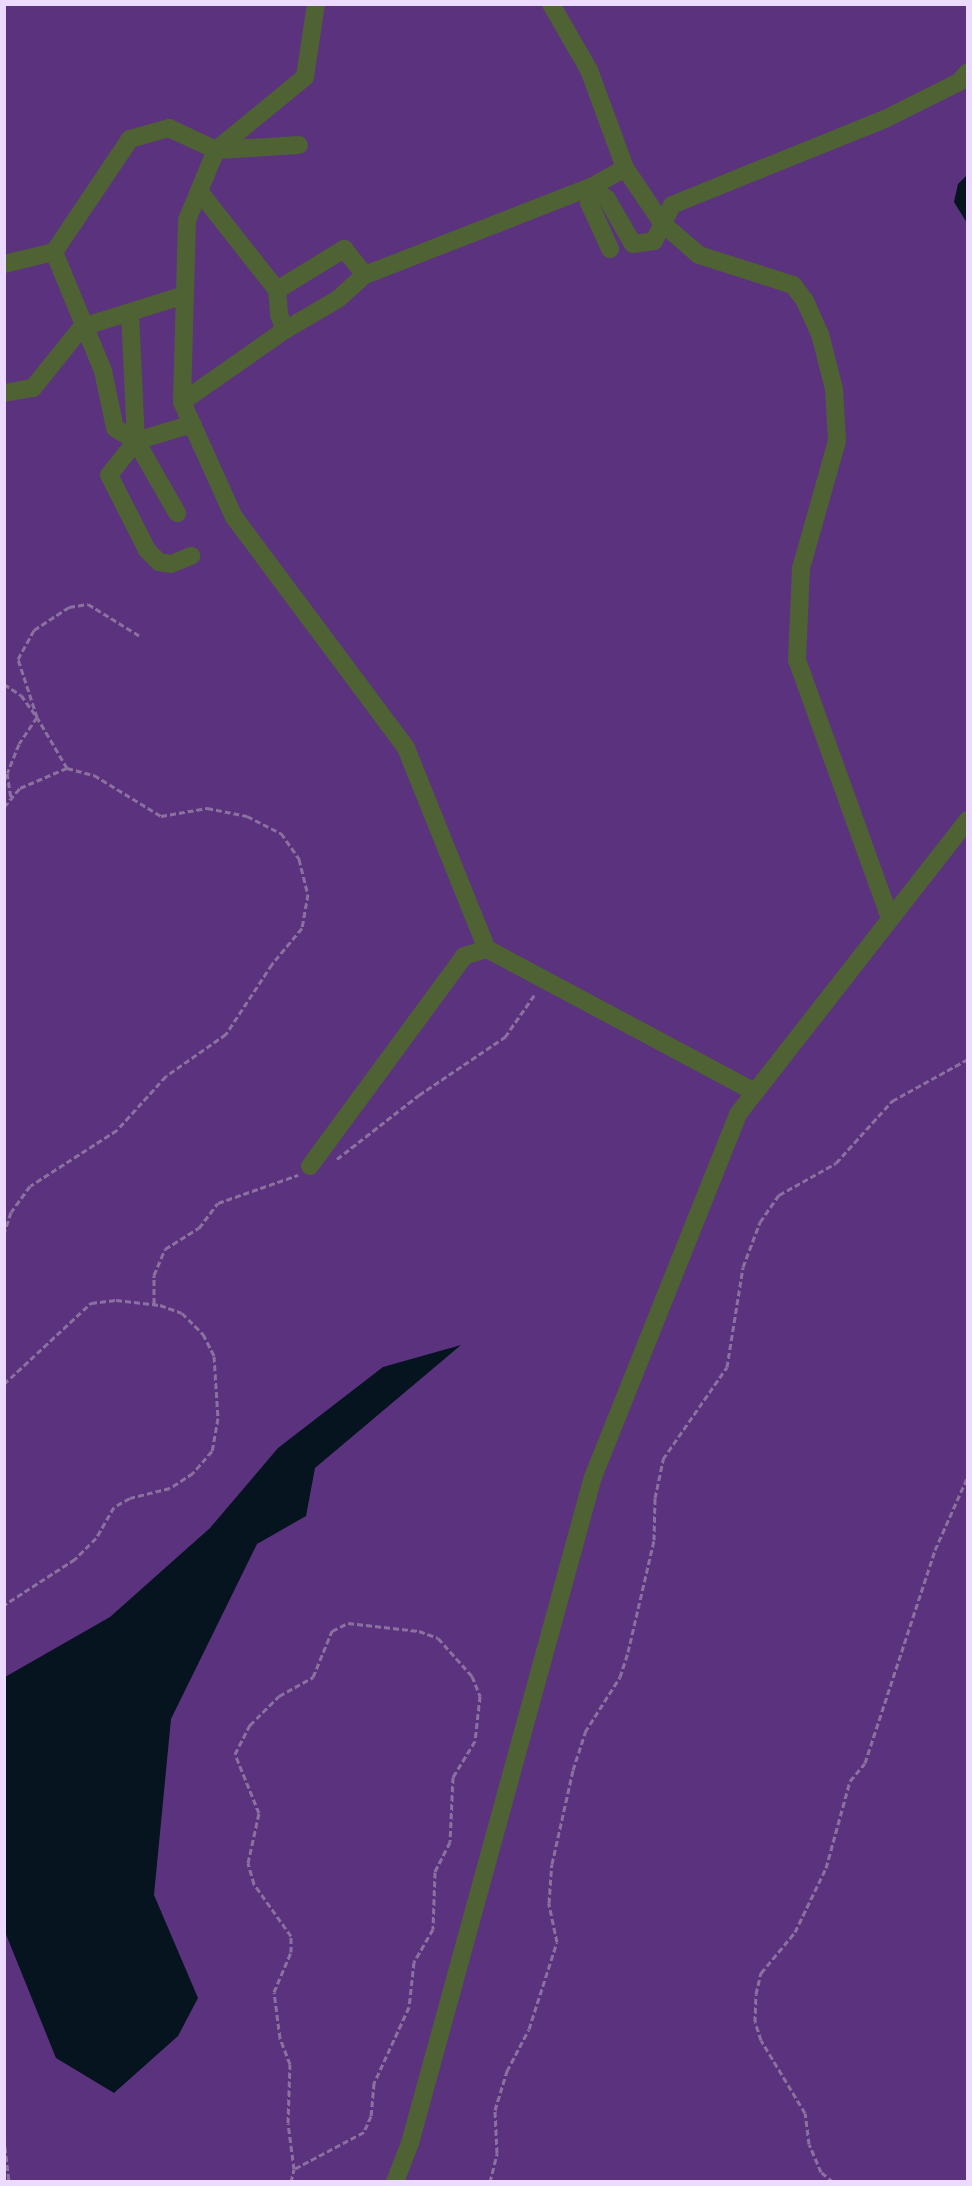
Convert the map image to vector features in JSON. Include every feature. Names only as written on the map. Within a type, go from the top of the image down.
[{"type":"street","points":[[316,4],[305,78],[216,150],[186,220],[182,402],[234,518],[406,748],[487,949],[755,1092]]},
{"type":"street","points":[[551,4],[589,70],[626,168],[662,223],[699,255],[793,285],[820,334],[834,389],[837,441],[801,568],[797,660],[890,919]]},
{"type":"street","points":[[591,187],[607,198],[633,244],[654,241],[672,205],[885,118],[959,82],[968,72]]},
{"type":"street","points":[[4,264],[54,252],[130,139],[169,128],[216,150],[299,145]]},
{"type":"street","points":[[182,402],[285,330],[338,299],[365,275],[591,187],[626,168]]},
{"type":"street","points":[[591,187],[589,203],[610,249]]},
{"type":"street","points":[[199,191],[278,290],[279,315],[285,330]]},
{"type":"street","points":[[278,290],[344,249],[365,275]]},
{"type":"street","points":[[54,252],[82,327],[103,370],[115,428],[136,441]]},
{"type":"street","points":[[4,393],[33,388],[82,327],[130,314],[185,295]]},
{"type":"street","points":[[130,314],[133,332],[131,363],[136,441],[177,513]]},
{"type":"street","points":[[103,370],[131,363]]},
{"type":"street","points":[[191,556],[171,564],[159,561],[147,550],[109,475],[136,441],[192,424]]},
{"type":"street","points":[[395,2181],[411,2143],[593,1477],[738,1114],[968,820]]},
{"type":"street","points":[[310,1166],[464,956],[487,949]]},
{"type":"path","points":[[37,717],[18,659],[34,630],[69,608],[88,604],[140,636]]},
{"type":"path","points":[[4,684],[21,695],[37,717],[67,768]]},
{"type":"path","points":[[10,797],[7,773],[19,744],[37,717]]},
{"type":"path","points":[[4,807],[10,797],[20,788],[67,768],[94,775],[161,816],[207,808],[247,816],[281,833],[299,859],[308,894],[302,928],[272,964],[226,1034],[166,1076],[117,1131],[30,1186],[11,1212],[4,1233]]},
{"type":"path","points":[[154,1304],[154,1275],[165,1249],[199,1228],[218,1203],[290,1181],[310,1166],[340,1158],[419,1095],[505,1037],[544,980]]},
{"type":"path","points":[[490,2181],[496,2153],[495,2110],[507,2071],[533,2017],[558,1942],[549,1903],[552,1864],[573,1770],[585,1732],[620,1677],[628,1652],[654,1540],[655,1498],[663,1459],[726,1367],[743,1267],[760,1222],[779,1195],[836,1163],[892,1101],[968,1059]]},
{"type":"path","points":[[4,1384],[91,1303],[116,1299],[154,1304],[182,1313],[203,1334],[214,1356],[218,1418],[212,1451],[193,1473],[171,1488],[130,1498],[114,1507],[96,1538],[75,1559],[4,1605]]},
{"type":"path","points":[[834,2181],[821,2172],[809,2144],[805,2113],[761,2040],[755,2022],[756,1995],[761,1973],[795,1932],[826,1868],[850,1781],[865,1763],[935,1550],[968,1476]]},
{"type":"path","points":[[291,2181],[294,2169],[288,2123],[290,2064],[280,2038],[274,1992],[291,1952],[291,1936],[254,1884],[248,1863],[259,1813],[235,1754],[250,1725],[279,1696],[313,1677],[332,1631],[348,1623],[419,1631],[438,1638],[472,1676],[480,1696],[475,1741],[453,1777],[450,1842],[435,1872],[433,1929],[414,1962],[409,2007],[374,2083],[371,2116],[364,2132],[294,2169]]},
{"type":"path","points":[[4,2138],[9,2181]]},
{"type":"shaded area","points":[[5,5],[967,5],[967,2181],[5,2181]]},
{"type":"water","points":[[967,175],[967,223],[954,202],[958,184]]},
{"type":"water","points":[[461,1345],[315,1468],[306,1516],[257,1544],[171,1719],[154,1895],[198,1998],[178,2036],[114,2093],[56,2058],[5,1932],[5,1677],[110,1617],[210,1528],[278,1448],[383,1367]]}]
